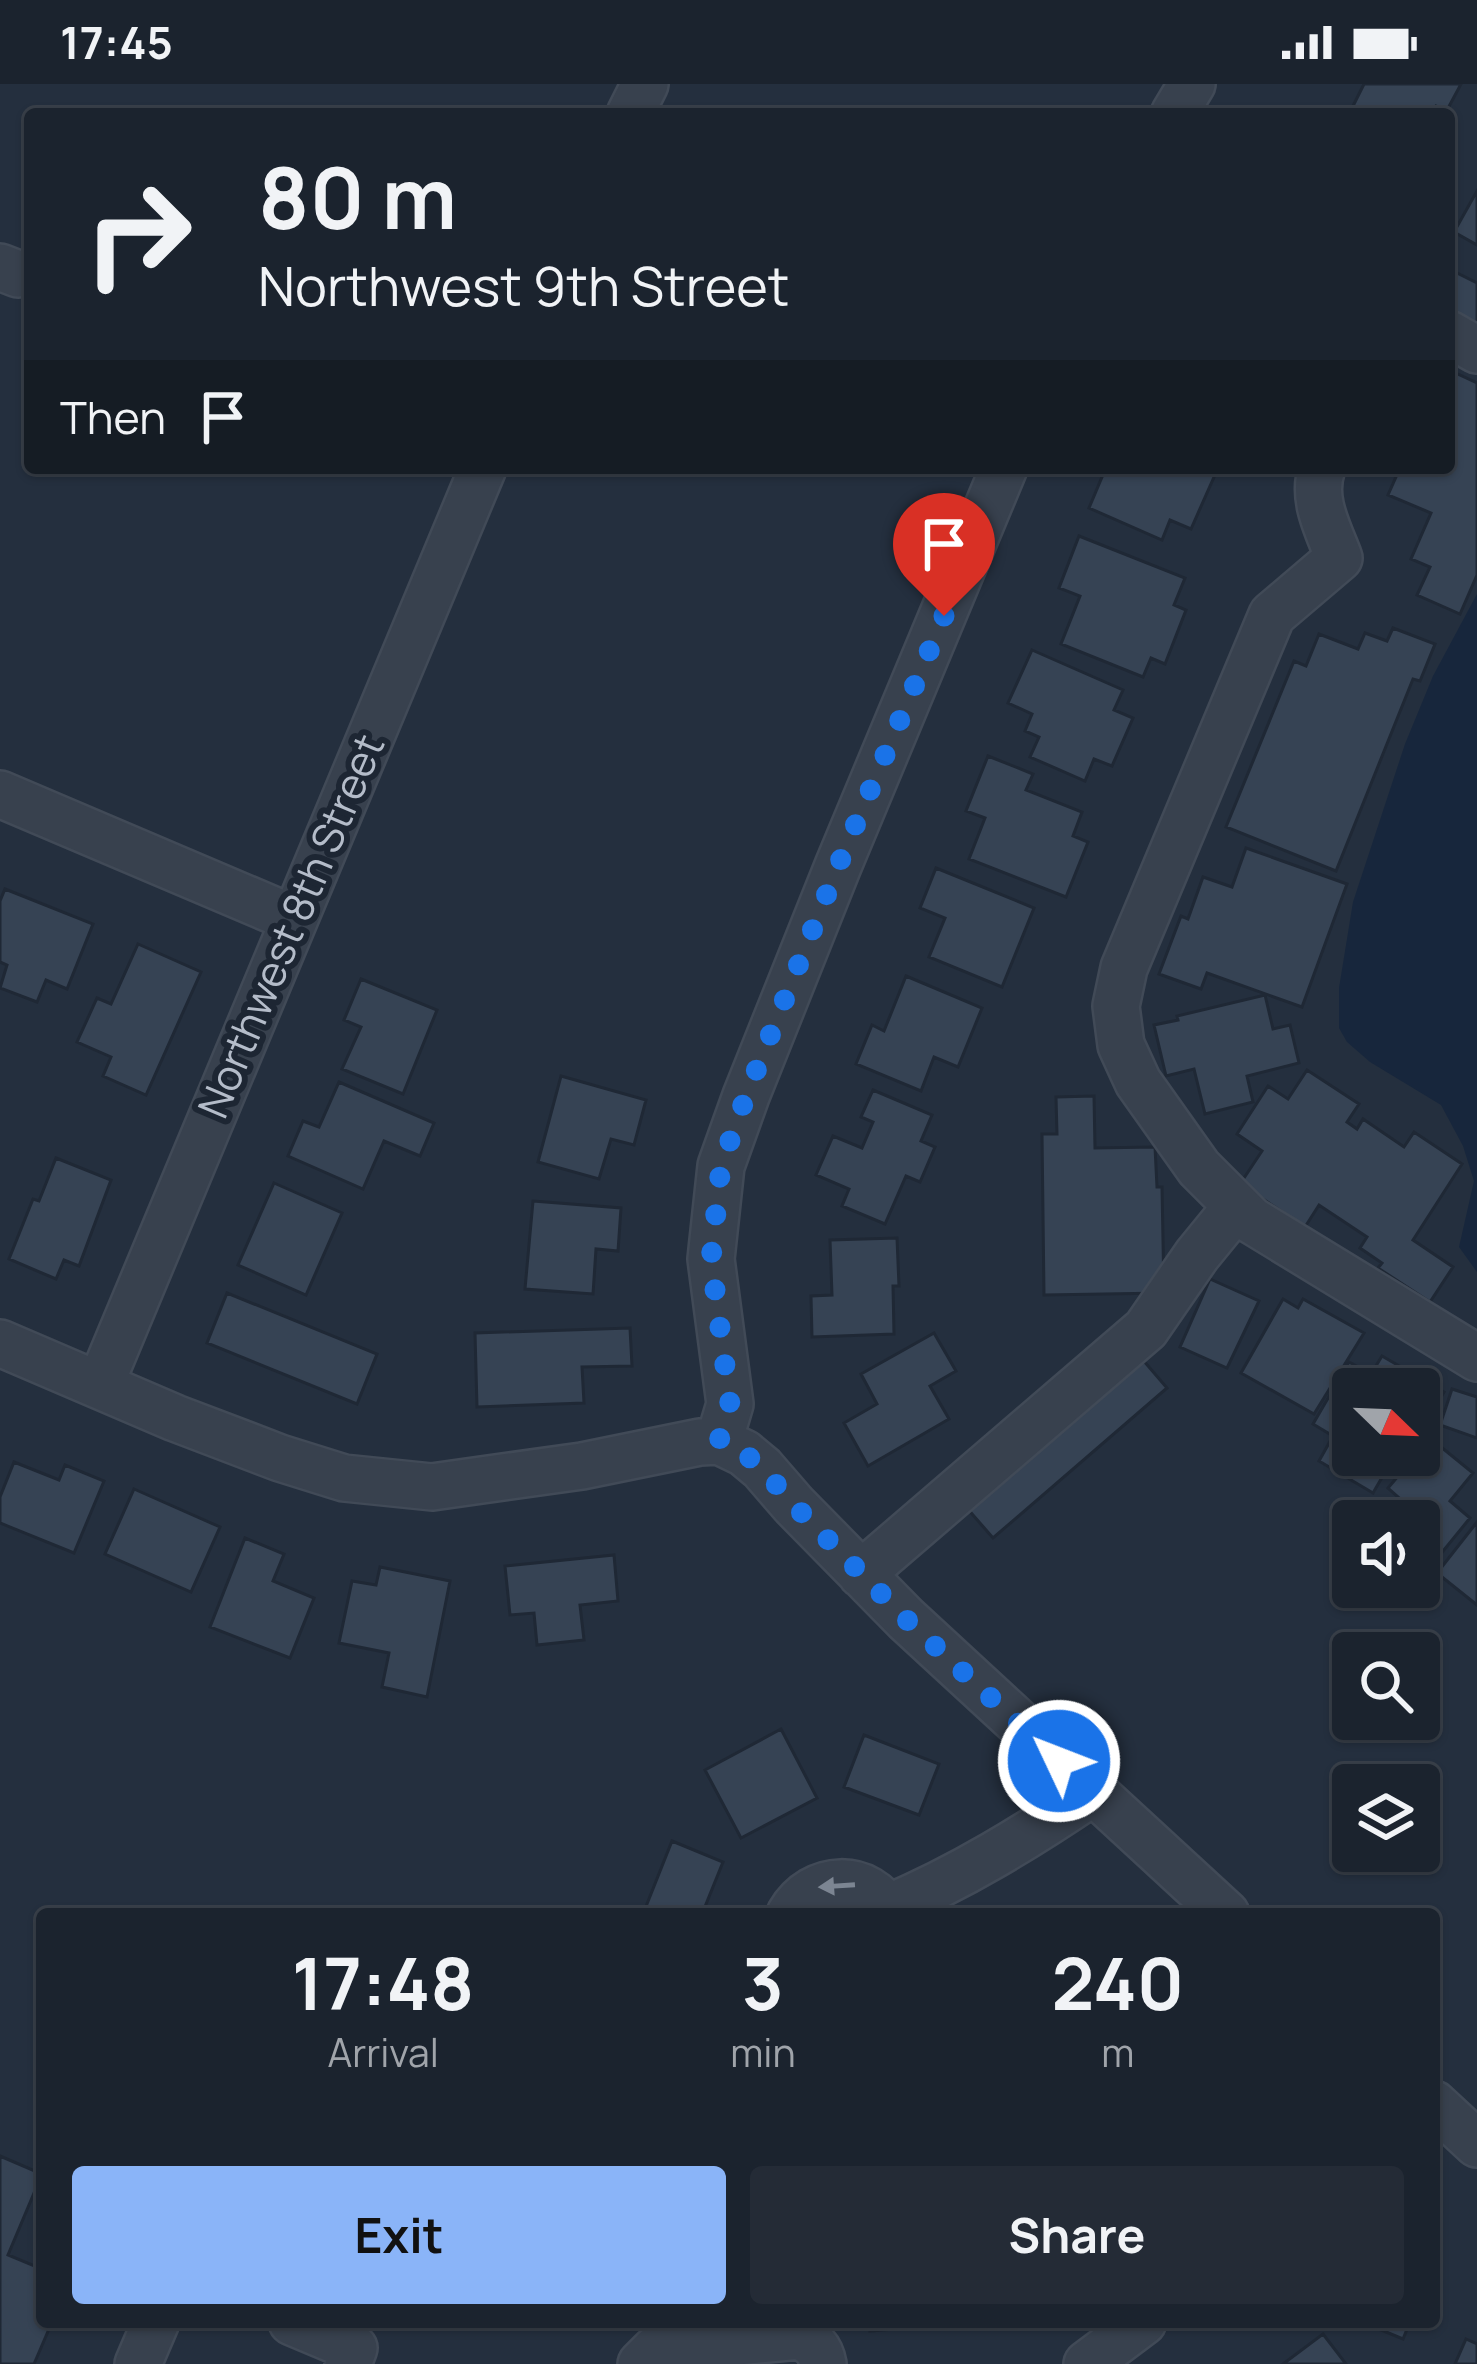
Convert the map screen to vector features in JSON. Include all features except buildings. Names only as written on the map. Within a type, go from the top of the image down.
[{"type":"street","name":"Northwest 8th Street","points":[[100,1385],[480,474]]},
{"type":"street","points":[[719,1441],[730,1404],[711,1259],[721,1166],[838,866],[1001,474]]},
{"type":"street","points":[[1320,474],[1318,505],[1340,558],[1272,615],[1124,968],[1116,1006],[1121,1045],[1138,1082],[1199,1168],[1251,1220],[1477,1358]]},
{"type":"street","points":[[0,794],[294,919]]},
{"type":"street","points":[[861,1574],[1145,1329],[1237,1206]]},
{"type":"street","points":[[0,1343],[280,1458],[378,1483],[432,1487],[719,1441],[762,1468],[906,1619],[1219,1908]]},
{"type":"street","points":[[895,1908],[1093,1792]]},
{"type":"street","points":[[794,1908],[803,1895],[823,1884],[846,1882],[874,1893],[886,1908]]},
{"type":"street","points":[[1440,2110],[1477,2144]]},
{"type":"street","points":[[138,2364],[153,2328]]},
{"type":"street","points":[[306,2328],[354,2348],[348,2364]]},
{"type":"street","points":[[1087,2364],[1135,2328]]},
{"type":"street","points":[[641,2364],[655,2350],[799,2336],[821,2351],[823,2364]]},
{"type":"water","points":[[1477,594],[1477,1272],[1459,1247],[1474,1181],[1463,1146],[1441,1105],[1370,1062],[1347,1042],[1339,1028],[1339,988],[1353,902],[1405,744],[1433,676]]},
{"type":"route","points":[[944,616],[838,866],[721,1166],[711,1259],[730,1404],[719,1441],[762,1468],[906,1619],[1059,1761]]}]
